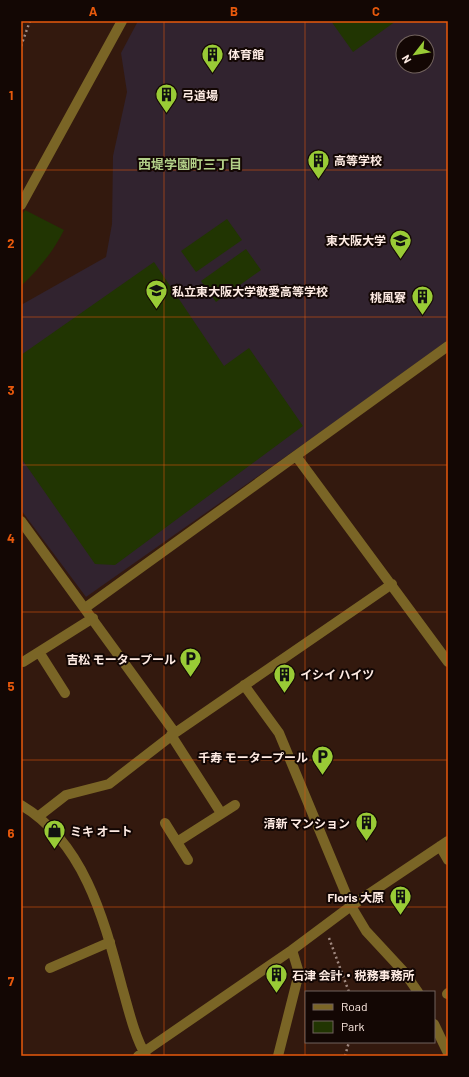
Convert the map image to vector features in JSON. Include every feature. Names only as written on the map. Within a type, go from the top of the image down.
[{"type":"street","points":[[21,205],[122,21]]},
{"type":"street","points":[[85,608],[448,346]]},
{"type":"street","points":[[296,456],[392,584],[448,662]]},
{"type":"street","points":[[21,521],[93,618],[173,734],[222,813]]},
{"type":"street","points":[[39,816],[66,795],[109,784],[173,734],[392,584]]},
{"type":"street","points":[[23,662],[93,618]]},
{"type":"street","points":[[39,652],[65,693]]},
{"type":"street","points":[[244,685],[279,733],[351,906],[366,931],[404,972],[417,991]]},
{"type":"street","points":[[21,805],[39,816],[62,840],[87,878],[110,942],[135,1033],[143,1055],[292,950],[351,906],[444,843],[448,860]]},
{"type":"street","points":[[177,842],[236,805]]},
{"type":"street","points":[[165,823],[188,860]]},
{"type":"street","points":[[50,968],[110,942]]},
{"type":"street","points":[[278,1056],[300,974],[292,950]]},
{"type":"street","points":[[435,1026],[448,1053]]},
{"type":"path","points":[[21,46],[30,21]]},
{"type":"path","points":[[325,926],[349,991]]},
{"type":"path","points":[[345,1056],[348,1043]]},
{"type":"shaded area","name":"私立東大阪大学敬愛高等学校","points":[[138,21],[448,21],[448,340],[342,417],[86,597],[21,510],[21,305],[106,257],[112,224],[113,156],[127,92],[121,53]]},
{"type":"green space","points":[[331,21],[396,21],[353,52]]},
{"type":"green space","points":[[25,210],[64,230],[45,260],[21,286],[21,216]]},
{"type":"green space","points":[[227,219],[242,240],[196,272],[181,251]]},
{"type":"green space","points":[[246,249],[261,270],[216,302],[201,281]]},
{"type":"green space","points":[[154,262],[224,366],[249,348],[303,426],[115,565],[95,564],[21,458],[21,355]]},
{"type":"place","name":"体育館","points":[[212,74]]},
{"type":"place","name":"弓道場","points":[[167,114]]},
{"type":"place","name":"高等学校","points":[[318,180]]},
{"type":"place","name":"東大阪大学","points":[[401,260]]},
{"type":"place","name":"私立東大阪大学敬愛高等学校","points":[[156,310]]},
{"type":"place","name":"桃風寮","points":[[422,316]]},
{"type":"place","name":"吉松 モータープール","points":[[191,678]]},
{"type":"place","name":"イシイ ハイツ","points":[[285,694]]},
{"type":"place","name":"千寿 モータープール","points":[[323,776]]},
{"type":"place","name":"清新 マンション","points":[[366,842]]},
{"type":"place","name":"ミキ オート","points":[[55,850]]},
{"type":"place","name":"Floris 大原","points":[[400,916]]},
{"type":"place","name":"石津 会計・税務事務所","points":[[276,994]]},
{"type":"district","name":"西堤学園町三丁目","points":[[190,164]]}]
